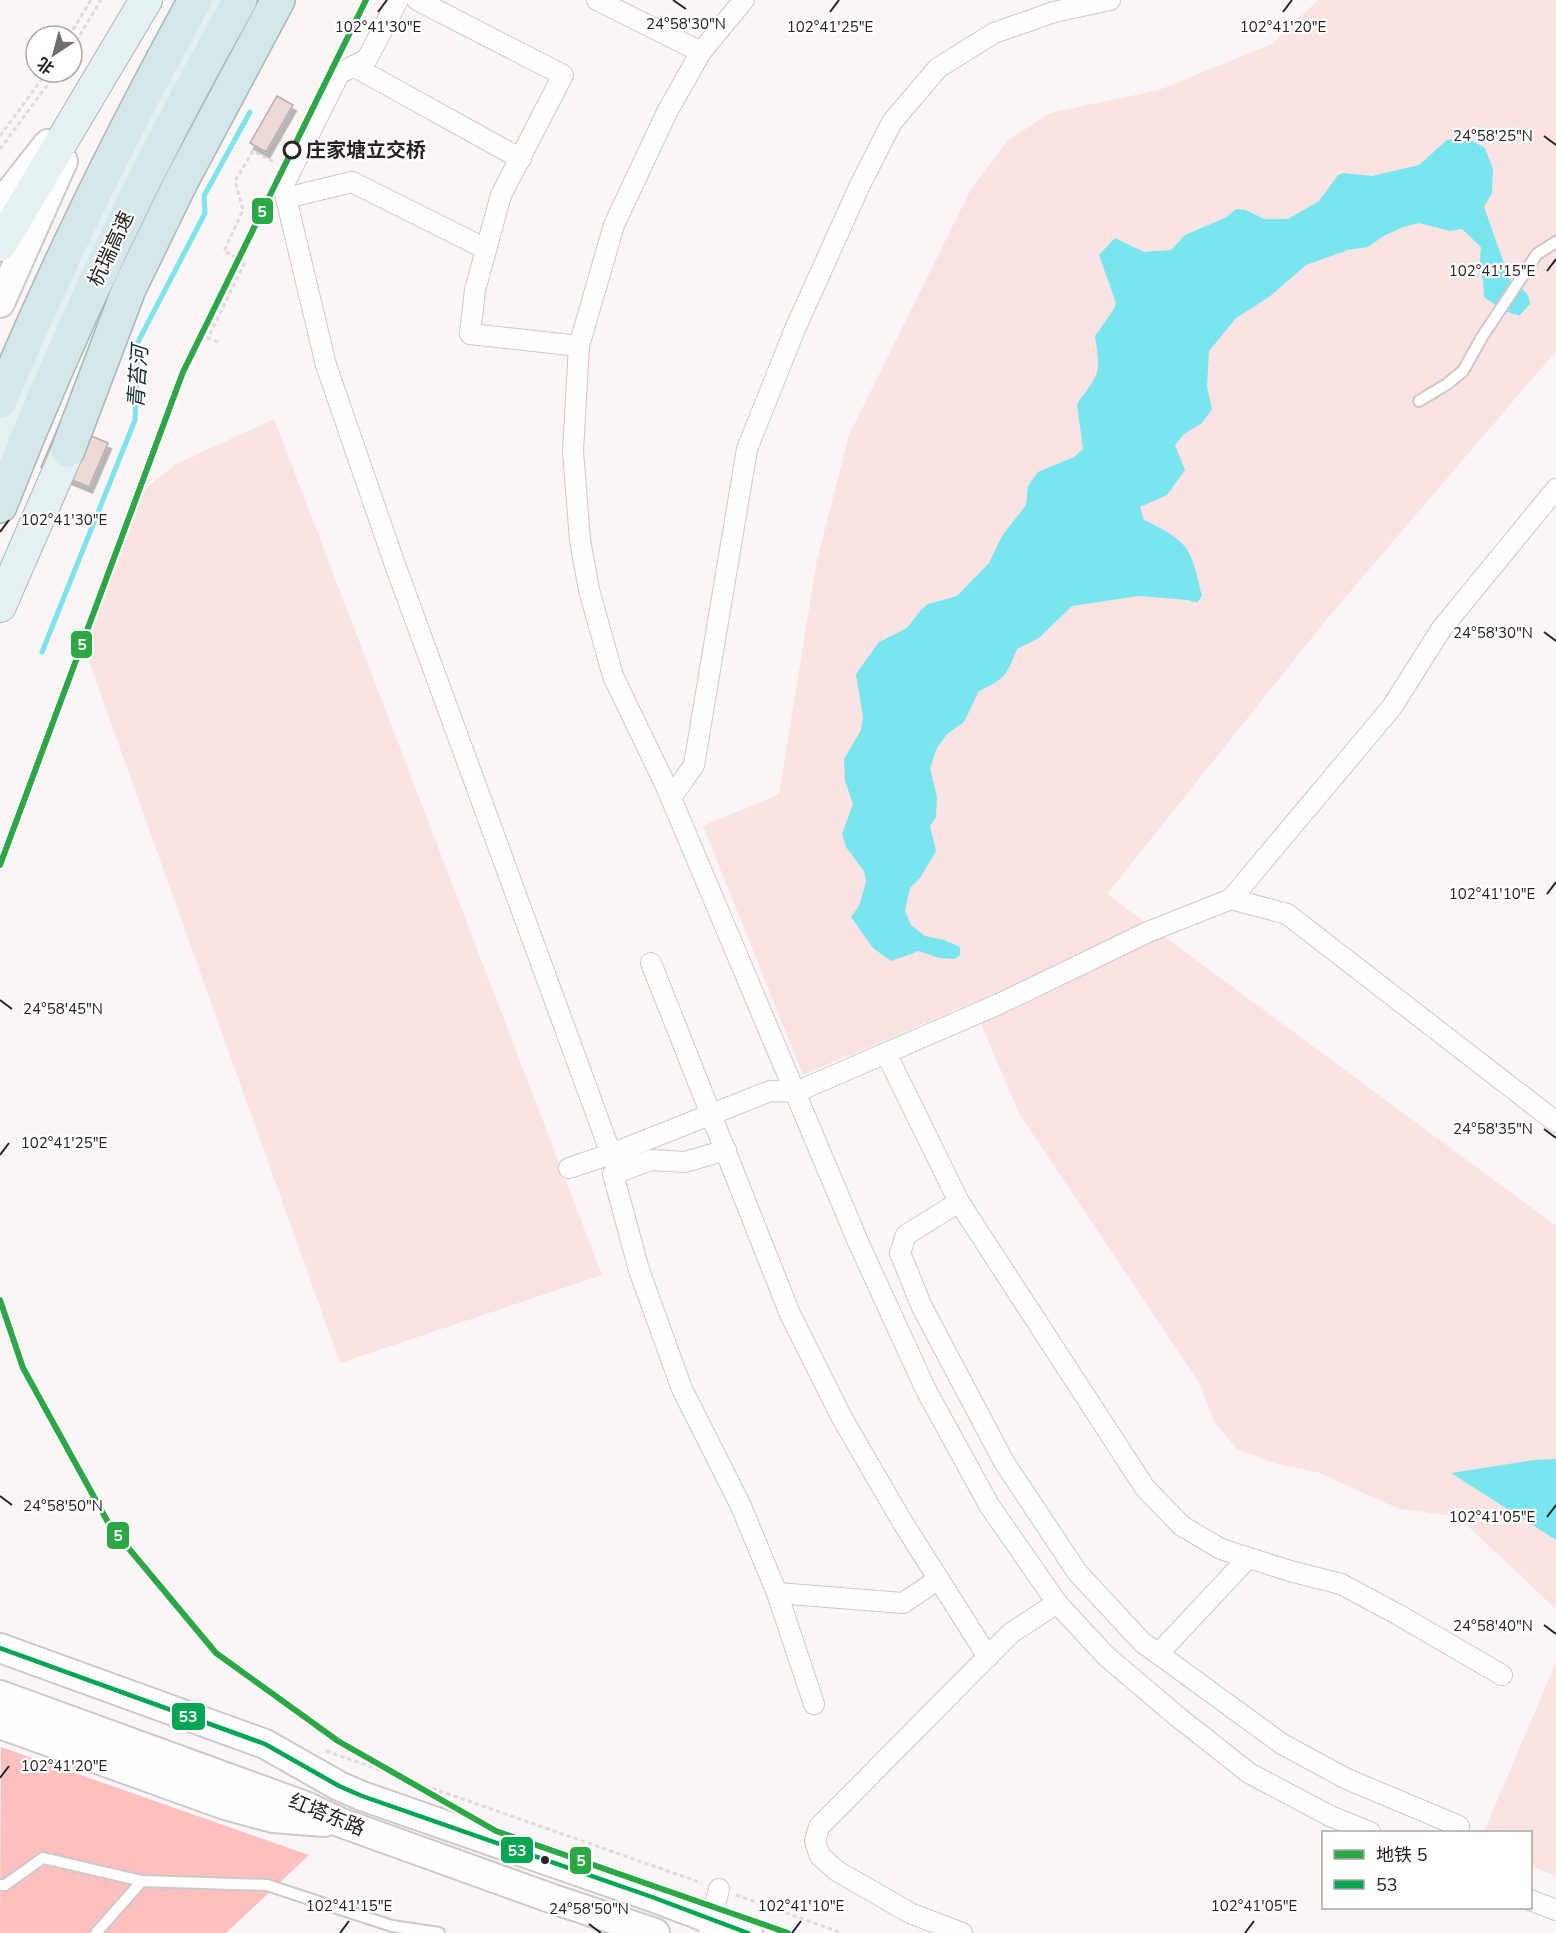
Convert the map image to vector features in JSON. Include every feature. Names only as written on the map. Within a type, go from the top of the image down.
[{"type":"highway","name":"杭瑞高速","points":[[0,401],[42,303],[92,198],[195,0]]},
{"type":"highway","name":"杭瑞高速","points":[[0,506],[47,389],[112,245],[194,84],[240,0]]},
{"type":"highway","points":[[68,450],[129,289],[181,182],[278,0]]},
{"type":"main road","points":[[0,245],[146,0]]},
{"type":"main road","points":[[0,456],[48,339],[137,149],[216,0]]},
{"type":"main road","points":[[0,205],[99,80]]},
{"type":"main road","points":[[0,303],[99,80]]},
{"type":"main road","points":[[0,606],[68,450]]},
{"type":"main road","name":"红塔东路","points":[[0,1648],[265,1744],[339,1786],[362,1796],[710,1926],[748,1933]]},
{"type":"main road","name":"红塔东路","points":[[0,1695],[308,1807],[339,1822],[655,1933]]},
{"type":"main road","points":[[0,1724],[225,1804],[273,1818],[305,1822],[339,1822]]},
{"type":"street","points":[[398,0],[367,59],[339,74],[284,184],[286,198],[326,364],[394,562],[611,1154]]},
{"type":"street","points":[[417,0],[563,75],[501,195],[475,290],[470,334],[579,346]]},
{"type":"street","points":[[597,0],[701,52]]},
{"type":"street","points":[[744,0],[701,52],[667,112],[614,225],[579,346],[573,451],[580,540],[589,590],[613,676],[671,798],[860,1244],[926,1390],[989,1505],[1057,1603],[1106,1656],[1249,1773],[1330,1816],[1365,1831]]},
{"type":"street","points":[[671,798],[694,765],[747,449],[791,339],[860,185],[892,122],[938,68],[994,33],[1054,12],[1110,0]]},
{"type":"street","points":[[353,66],[521,159]]},
{"type":"street","points":[[286,198],[352,182],[486,249]]},
{"type":"street","points":[[569,1168],[611,1154],[770,1091],[796,1092],[999,1004],[1148,932],[1231,899],[1392,707],[1442,628],[1556,489]]},
{"type":"street","points":[[1231,899],[1287,914],[1556,1122]]},
{"type":"street","points":[[651,963],[790,1314],[842,1418],[903,1523],[988,1657]]},
{"type":"street","points":[[886,1053],[958,1202],[1145,1488],[1182,1526],[1221,1549],[1341,1584],[1502,1675]]},
{"type":"street","points":[[726,1150],[685,1162],[651,1160],[613,1174],[639,1270],[682,1389],[740,1504],[777,1593],[814,1704]]},
{"type":"street","points":[[958,1202],[906,1235],[900,1252],[922,1308],[1004,1462],[1077,1572],[1142,1642],[1282,1744],[1347,1779],[1459,1826]]},
{"type":"street","points":[[1158,1654],[1248,1558]]},
{"type":"street","points":[[777,1593],[903,1603],[939,1580]]},
{"type":"street","points":[[962,1933],[910,1913],[837,1871],[820,1856],[815,1841],[819,1827],[1011,1633],[1057,1603]]},
{"type":"street","points":[[710,1926],[719,1889]]},
{"type":"street","points":[[1532,1901],[1556,1910]]},
{"type":"lane","points":[[1419,401],[1463,371],[1537,254],[1556,242]]},
{"type":"lane","points":[[0,1885],[5,1885],[43,1858],[142,1881],[267,1885],[392,1926],[439,1933]]},
{"type":"lane","points":[[96,1933],[142,1881]]},
{"type":"path","points":[[76,24],[91,0]]},
{"type":"path","points":[[84,28],[101,0]]},
{"type":"path","points":[[0,135],[37,84]]},
{"type":"path","points":[[0,149],[48,84]]},
{"type":"path","points":[[218,342],[208,338],[245,262],[224,251],[243,210],[235,181],[253,151],[291,172]]},
{"type":"path","points":[[320,1749],[842,1933]]},
{"type":"shaded area","points":[[1318,0],[1556,0],[1556,351],[1326,620],[1107,894],[1556,1226],[1556,1609],[1458,1517],[1397,1508],[1317,1472],[1277,1464],[1237,1449],[1214,1422],[1200,1384],[1020,1115],[972,1003],[803,1075],[703,826],[779,794],[817,560],[849,435],[971,189],[1007,141],[1050,113],[1159,90],[1272,44]]},
{"type":"shaded area","points":[[274,419],[602,1275],[340,1363],[81,639],[132,499],[176,464]]},
{"type":"shaded area","points":[[1556,1662],[1556,1876],[1532,1866],[1532,1831],[1484,1831]]},
{"type":"shaded area","points":[[1,1747],[309,1855],[226,1933],[0,1933]]},
{"type":"water","points":[[1466,137],[1485,148],[1493,169],[1492,193],[1484,207],[1511,283],[1526,293],[1530,304],[1519,316],[1503,310],[1484,297],[1483,280],[1479,272],[1481,247],[1462,229],[1450,231],[1419,223],[1403,227],[1368,247],[1348,250],[1306,265],[1269,297],[1236,318],[1209,351],[1207,387],[1212,409],[1202,423],[1184,434],[1175,445],[1185,470],[1167,495],[1140,507],[1144,520],[1171,534],[1186,548],[1195,567],[1202,596],[1197,603],[1188,600],[1139,596],[1072,606],[1039,638],[1017,649],[1004,676],[979,691],[964,722],[947,734],[937,748],[930,768],[937,797],[936,817],[930,826],[936,851],[920,878],[910,888],[905,911],[911,925],[925,936],[944,940],[960,947],[960,955],[955,959],[939,958],[919,951],[891,961],[873,948],[851,917],[859,906],[866,882],[864,871],[846,847],[842,834],[853,804],[845,781],[844,759],[861,730],[863,717],[856,674],[879,642],[907,628],[928,604],[957,596],[989,563],[1002,536],[1026,505],[1028,486],[1038,472],[1074,457],[1083,449],[1077,404],[1097,373],[1095,336],[1116,303],[1099,255],[1115,238],[1144,252],[1171,250],[1185,235],[1227,217],[1236,209],[1246,210],[1264,219],[1288,219],[1319,201],[1338,175],[1343,173],[1372,176],[1419,165],[1447,140]]},
{"type":"water","points":[[1556,1459],[1556,1540],[1451,1473],[1534,1460]]},
{"type":"building","points":[[277,96],[293,105],[266,152],[250,143]]},
{"type":"building","points":[[60,423],[108,443],[89,487],[41,467]]},
{"type":"waterway","name":"青苔河","points":[[42,652],[135,420],[138,342],[205,213],[204,196],[250,112]]},
{"type":"metro line","name":"5","points":[[0,865],[183,372],[366,0]]},
{"type":"metro line","name":"5","points":[[0,1300],[23,1368],[110,1526],[216,1653],[338,1741],[496,1831],[788,1933]]},
{"type":"transit line","name":"53","points":[[0,1648],[265,1744],[339,1786],[362,1796],[652,1897],[748,1933]]},
{"type":"place","name":"庄家塘立交桥","points":[[292,150]]}]
